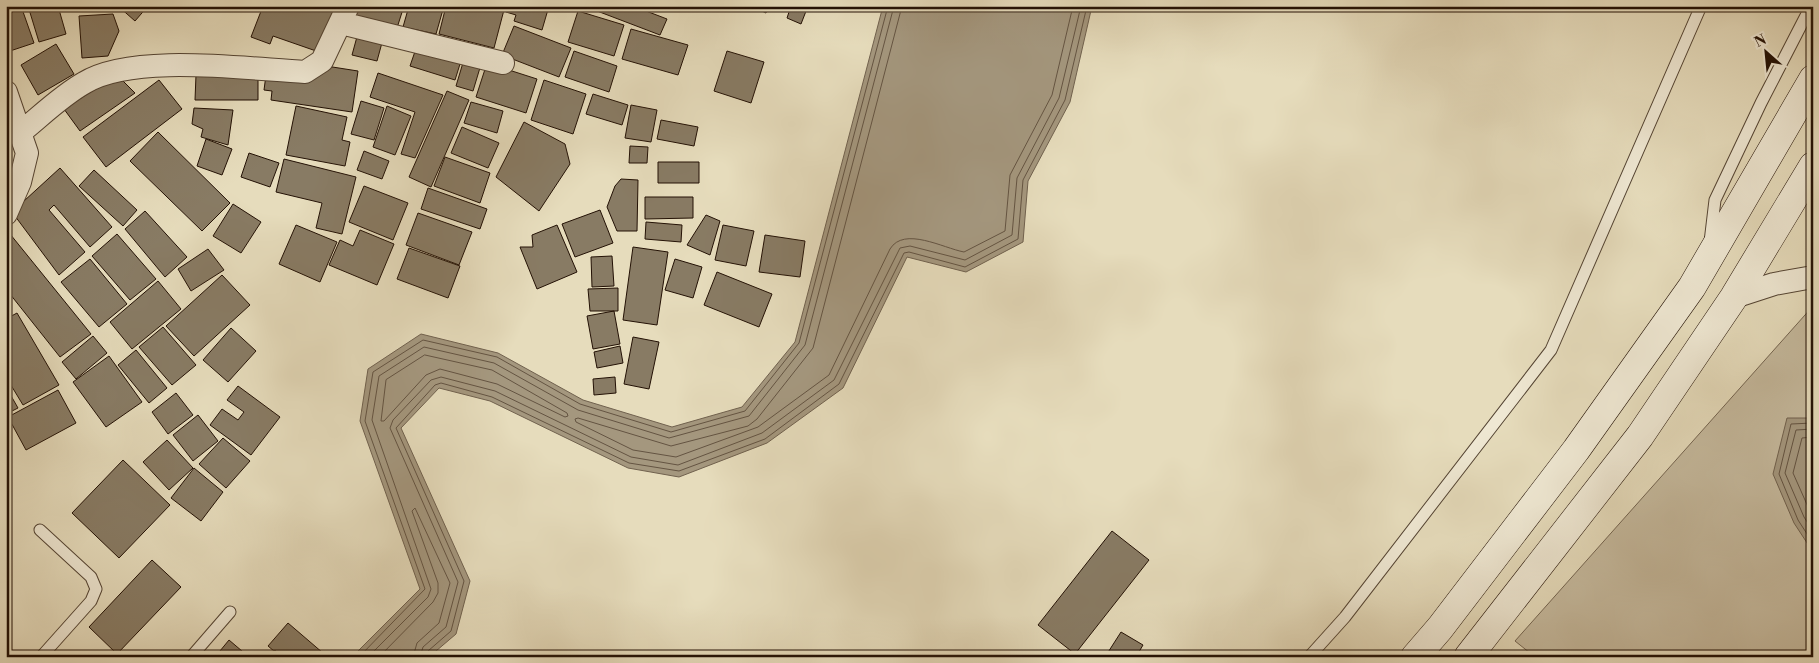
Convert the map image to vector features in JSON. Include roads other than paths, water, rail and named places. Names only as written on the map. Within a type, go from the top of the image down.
[{"type":"main road","points":[[1415,657],[1440,628],[1576,450],[1692,287],[1813,79]]},
{"type":"main road","points":[[1468,657],[1640,436],[1734,297],[1813,166]]},
{"type":"street","points":[[21,132],[84,82],[122,68],[167,65],[305,72],[322,61],[344,15],[503,63]]},
{"type":"street","points":[[6,92],[27,153],[20,182],[6,214]]},
{"type":"street","points":[[1734,297],[1774,284],[1813,277]]},
{"type":"lane","points":[[1309,657],[1345,617],[1551,350],[1701,6]]},
{"type":"lane","points":[[1707,261],[1715,200],[1761,103],[1811,6]]},
{"type":"lane","points":[[1780,219],[1813,189]]},
{"type":"lane","points":[[40,530],[91,577],[96,589],[91,601],[40,657]]},
{"type":"lane","points":[[191,657],[230,612]]},
{"type":"water","points":[[883,6],[1092,6],[1070,102],[1028,181],[1023,242],[966,272],[907,257],[843,388],[767,443],[679,477],[628,468],[490,401],[439,388],[401,428],[470,581],[456,634],[429,657],[352,657],[420,589],[360,421],[368,369],[421,334],[498,353],[583,400],[672,427],[742,407],[795,342]]},
{"type":"water","points":[[1787,418],[1813,418],[1813,552],[1794,523],[1773,474]]}]
